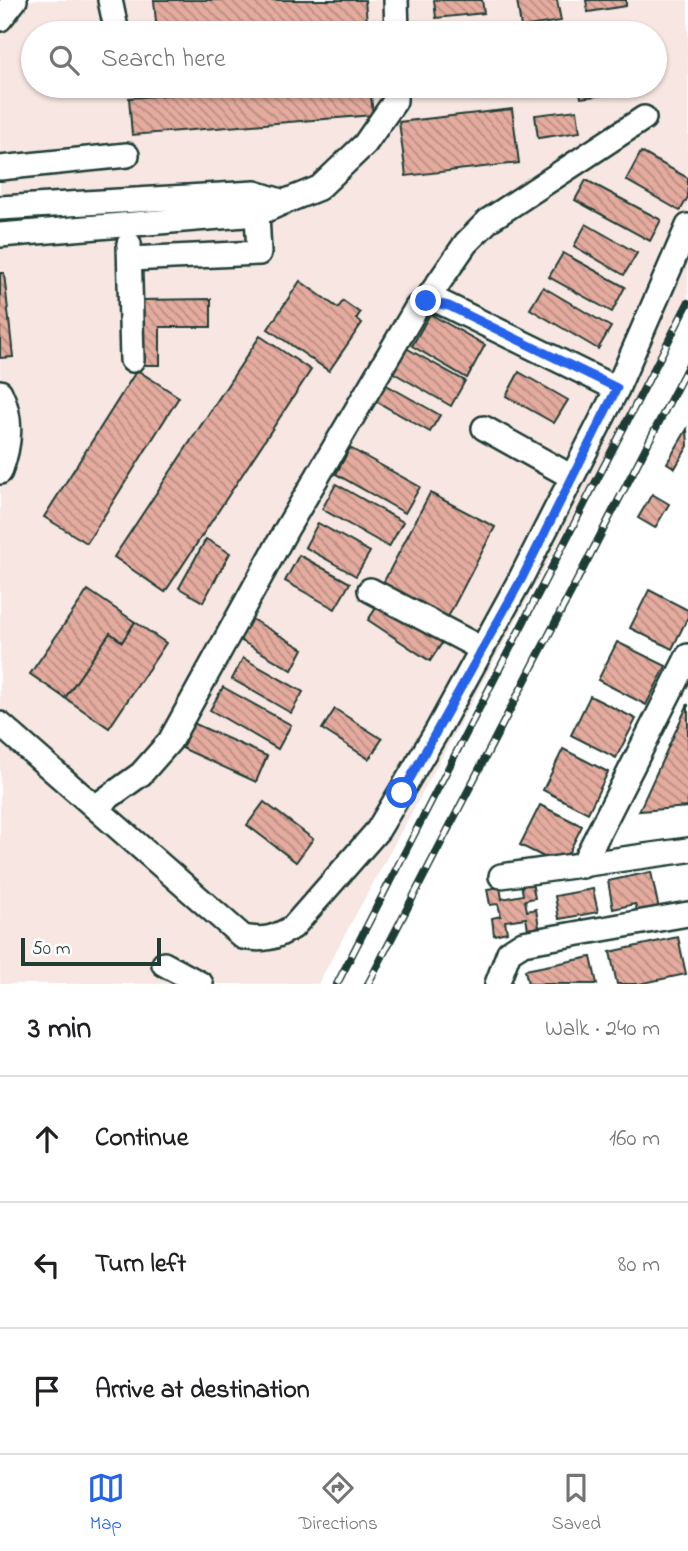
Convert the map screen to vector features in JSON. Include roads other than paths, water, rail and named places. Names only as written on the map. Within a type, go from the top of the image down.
[{"type":"street","points":[[0,19],[15,0]]},
{"type":"street","points":[[110,0],[114,21]]},
{"type":"street","points":[[396,0],[397,21]]},
{"type":"street","points":[[0,235],[257,214],[319,188],[365,144],[395,102],[395,98]]},
{"type":"street","points":[[94,807],[141,774],[170,741],[300,506],[417,307],[426,301],[466,243],[489,220],[644,118]]},
{"type":"street","points":[[0,168],[127,155]]},
{"type":"street","points":[[0,208],[255,193],[284,202]]},
{"type":"street","points":[[130,259],[259,253],[257,214]]},
{"type":"street","points":[[129,225],[132,360]]},
{"type":"street","points":[[0,724],[243,937],[258,940],[275,938],[293,927],[378,830],[482,649],[617,388],[688,226]]},
{"type":"street","points":[[426,301],[449,306],[617,388]]},
{"type":"street","points":[[0,392],[9,411],[8,451],[0,472]]},
{"type":"street","points":[[484,428],[572,477]]},
{"type":"street","points":[[370,590],[482,649]]},
{"type":"street","points":[[582,866],[688,656]]},
{"type":"street","points":[[501,876],[688,850]]},
{"type":"street","points":[[497,984],[509,953],[523,943],[688,914]]},
{"type":"street","points":[[164,964],[201,984]]},
{"type":"railway","points":[[337,984],[688,303]]},
{"type":"railway","points":[[368,984],[688,366]]}]
